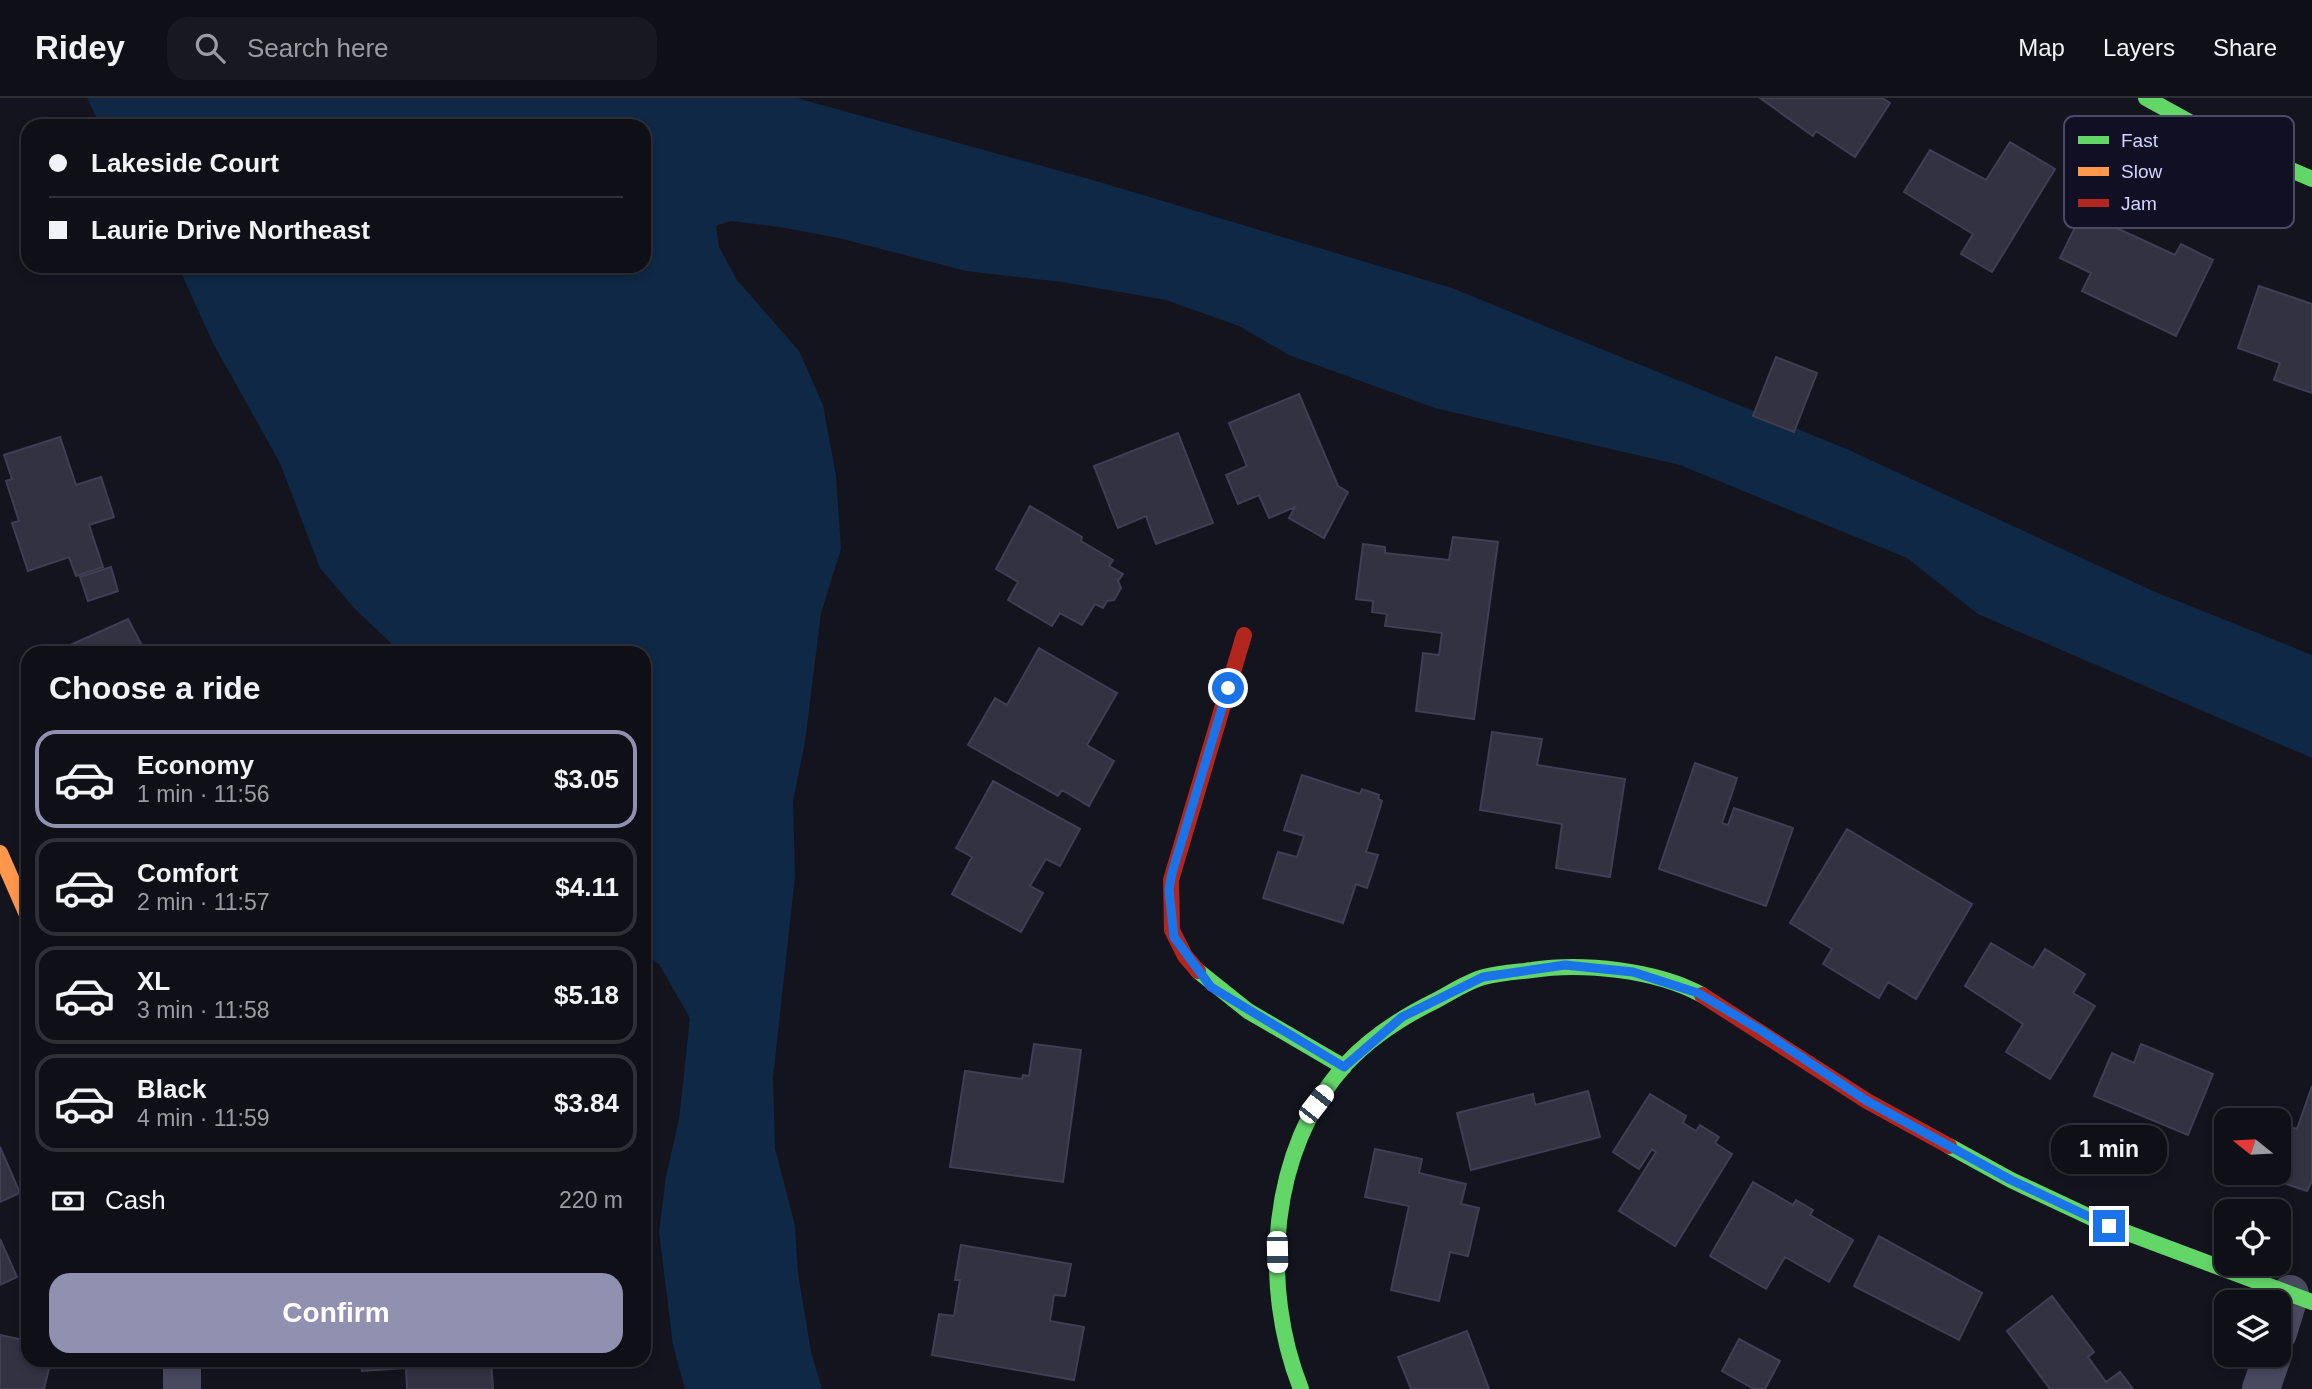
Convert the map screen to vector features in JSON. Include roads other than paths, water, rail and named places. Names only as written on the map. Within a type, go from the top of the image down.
[{"type":"street","points":[[2146,98],[2179,116]]},
{"type":"street","points":[[2294,171],[2312,179]]},
{"type":"street","points":[[1244,635],[1172,873],[1169,890],[1174,937],[1211,987],[1344,1067]]},
{"type":"street","points":[[0,853],[21,900]]},
{"type":"street","points":[[1301,1389],[1289,1359],[1278,1306],[1277,1252],[1287,1175],[1316,1104],[1344,1067],[1402,1017],[1483,977],[1565,965],[1633,972],[1698,993],[1762,1031],[1867,1101],[2011,1180],[2109,1226],[2301,1298],[2291,1313]]},
{"type":"street","points":[[182,1367],[182,1389]]},
{"type":"street","points":[[2261,1389],[2269,1367]]},
{"type":"water","points":[[87,98],[797,98],[1103,183],[1452,288],[1849,450],[2153,591],[2312,655],[2312,758],[1978,614],[1907,558],[1680,465],[1435,408],[1289,355],[1239,326],[1166,300],[1062,282],[966,271],[843,239],[780,227],[731,221],[716,226],[719,247],[737,280],[799,351],[823,405],[836,476],[841,549],[821,613],[805,742],[793,801],[795,876],[773,1078],[775,1148],[795,1226],[798,1274],[811,1352],[822,1389],[685,1389],[673,1345],[659,1232],[666,1177],[679,1119],[690,1018],[659,964],[651,959],[651,646],[393,646],[355,609],[320,568],[280,463],[214,345],[181,273],[651,273],[651,119],[98,119]]}]
